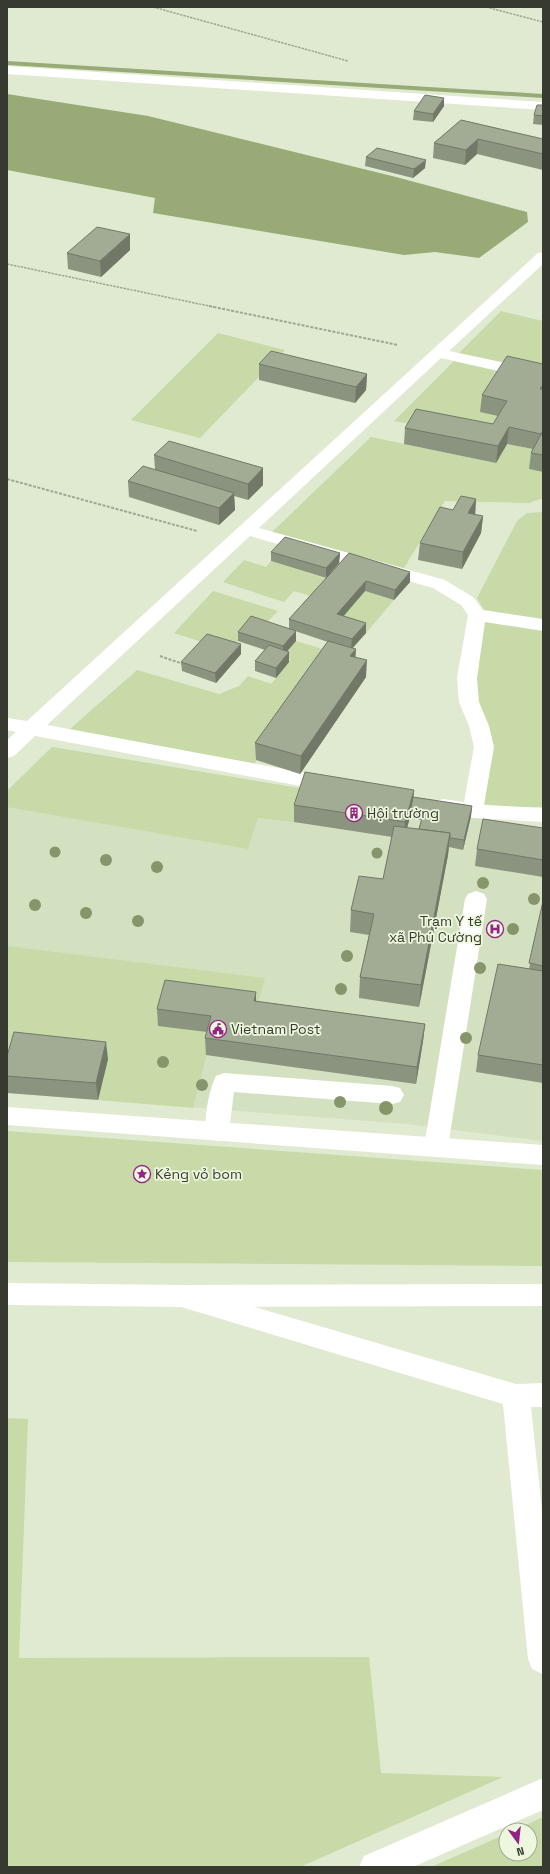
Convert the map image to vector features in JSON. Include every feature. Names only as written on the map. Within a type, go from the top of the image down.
[{"type":"street","points":[[7,70],[543,106]]},
{"type":"street","points":[[7,751],[30,728],[543,256]]},
{"type":"street","points":[[438,353],[543,376]]},
{"type":"street","points":[[240,536],[439,584],[467,601],[477,615],[467,678],[469,702],[479,726],[484,747],[472,811]]},
{"type":"street","points":[[477,615],[543,625]]},
{"type":"street","points":[[7,724],[348,788]]},
{"type":"street","points":[[426,803],[505,815],[543,814]]},
{"type":"street","points":[[436,1147],[476,899]]},
{"type":"street","points":[[217,1131],[224,1082],[392,1096]]},
{"type":"street","points":[[7,1116],[543,1155]]},
{"type":"street","points":[[7,1294],[180,1296],[543,1295]]},
{"type":"street","points":[[180,1296],[530,1395],[543,1659]]},
{"type":"street","points":[[375,1867],[543,1794]]},
{"type":"path","points":[[153,7],[351,62]]},
{"type":"path","points":[[486,7],[543,22]]},
{"type":"path","points":[[7,264],[438,353]]},
{"type":"path","points":[[7,479],[240,536]]},
{"type":"shaded area","points":[[7,94],[148,116],[396,177],[527,212],[528,222],[479,258],[435,252],[404,255],[153,213],[155,198],[7,170]]},
{"type":"shaded area","points":[[501,311],[543,321],[543,371],[459,353]]},
{"type":"shaded area","points":[[218,333],[285,350],[200,438],[131,420]]},
{"type":"shaded area","points":[[454,361],[505,373],[481,411],[506,417],[491,440],[394,421]]},
{"type":"shaded area","points":[[371,437],[496,463],[507,444],[539,450],[529,469],[543,472],[543,498],[529,503],[445,501],[404,568],[272,532]]},
{"type":"shaded area","points":[[543,512],[543,621],[485,612],[477,598],[517,521],[527,513]]},
{"type":"shaded area","points":[[244,560],[266,567],[271,561],[333,581],[317,598],[294,591],[284,602],[223,582]]},
{"type":"shaded area","points":[[213,591],[278,611],[260,629],[251,626],[238,641],[227,650],[174,633]]},
{"type":"shaded area","points":[[365,591],[394,600],[366,633],[337,623]]},
{"type":"shaded area","points":[[483,620],[543,629],[543,807],[514,807],[481,804],[473,697]]},
{"type":"shaded area","points":[[296,641],[333,652],[254,764],[70,729],[137,670],[219,694],[239,686],[248,676],[271,684],[291,659],[283,656]]},
{"type":"shaded area","points":[[52,747],[543,829],[543,1141],[407,1124],[7,1093],[7,791]]},
{"type":"shaded area","points":[[52,747],[305,789],[294,822],[258,818],[248,849],[7,807],[7,791]]},
{"type":"shaded area","points":[[7,946],[265,978],[256,1009],[212,1033],[193,1108],[98,1100],[107,1059],[7,1082]]},
{"type":"shaded area","points":[[7,1131],[543,1170],[543,1266],[7,1262]]},
{"type":"shaded area","points":[[7,1418],[28,1419],[19,1658],[369,1657],[381,1773],[503,1777],[300,1867],[7,1867]]},
{"type":"shaded area","points":[[543,1817],[543,1867],[431,1867],[498,1838],[498,1862],[538,1862],[538,1822],[532,1822]]},
{"type":"building","points":[[425,95],[444,98],[433,114],[414,111]]},
{"type":"building","points":[[537,105],[543,105],[543,116],[534,115]]},
{"type":"building","points":[[461,120],[543,139],[543,154],[478,139],[466,150],[434,143]]},
{"type":"building","points":[[377,148],[426,160],[414,169],[366,157]]},
{"type":"building","points":[[97,227],[130,234],[100,261],[67,253]]},
{"type":"building","points":[[271,351],[367,374],[356,387],[259,364]]},
{"type":"building","points":[[507,356],[543,364],[543,385],[540,389],[543,389],[543,431],[541,434],[509,427],[498,446],[405,428],[416,409],[493,424],[507,401],[482,395]]},
{"type":"building","points":[[541,434],[543,434],[543,455],[531,453]]},
{"type":"building","points":[[169,441],[263,468],[248,484],[154,455]]},
{"type":"building","points":[[143,466],[234,493],[219,508],[128,481]]},
{"type":"building","points":[[461,496],[476,499],[468,513],[483,516],[463,552],[420,543],[440,507],[453,510]]},
{"type":"building","points":[[285,537],[340,553],[326,568],[271,552]]},
{"type":"building","points":[[349,553],[410,572],[395,590],[366,581],[337,614],[366,623],[352,639],[289,619]]},
{"type":"building","points":[[251,616],[296,631],[283,646],[238,632]]},
{"type":"building","points":[[207,634],[241,644],[215,673],[181,662]]},
{"type":"building","points":[[328,641],[356,649],[350,656],[367,660],[301,756],[255,743]]},
{"type":"building","points":[[269,645],[289,652],[276,668],[255,661]]},
{"type":"building","points":[[305,772],[414,790],[405,822],[294,805]]},
{"type":"building","points":[[413,797],[472,806],[464,840],[450,838],[450,833],[419,829],[424,811],[411,808]]},
{"type":"building","points":[[483,819],[543,828],[543,860],[477,849]]},
{"type":"building","points":[[394,826],[450,833],[421,985],[360,977],[374,914],[351,910],[359,876],[383,879]]},
{"type":"building","points":[[543,901],[543,966],[529,963]]},
{"type":"building","points":[[498,964],[543,971],[543,1065],[478,1055]]},
{"type":"building","points":[[165,980],[256,992],[254,1001],[425,1024],[417,1067],[205,1038],[211,1016],[157,1009]]},
{"type":"building","points":[[14,1032],[106,1042],[96,1083],[7,1076],[7,1056]]},
{"type":"waterway","points":[[7,63],[543,96]]},
{"type":"place","name":"Hội trường","points":[[354,813]]},
{"type":"place","name":"Trạm Y tế xã Phú Cường","points":[[495,929]]},
{"type":"place","name":"Vietnam Post","points":[[218,1029]]},
{"type":"place","name":"Kẻng vỏ bom","points":[[142,1174]]}]
